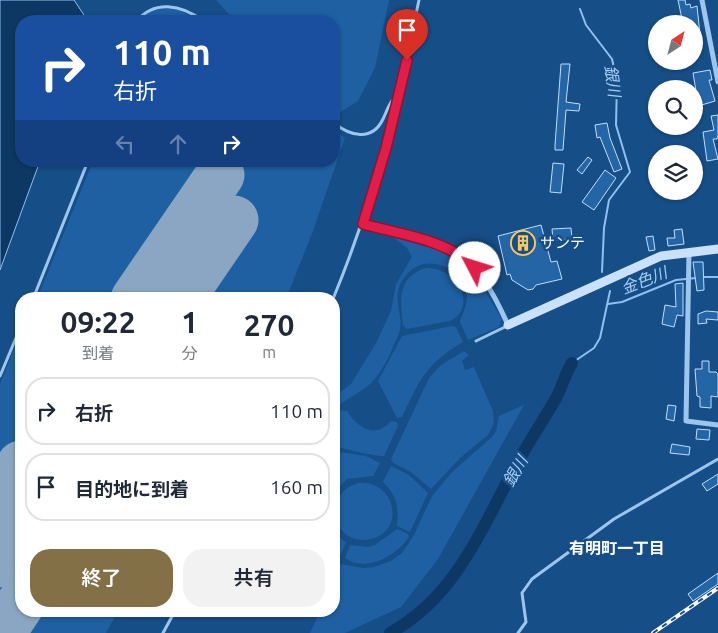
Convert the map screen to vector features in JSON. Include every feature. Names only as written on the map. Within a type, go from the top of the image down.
[{"type":"street","points":[[702,0],[718,82]]},
{"type":"street","points":[[363,224],[441,246],[460,254],[475,268],[508,325],[661,256],[718,249]]},
{"type":"street","points":[[689,252],[686,421],[718,425]]},
{"type":"lane","points":[[336,292],[363,224],[399,98],[419,0]]},
{"type":"lane","points":[[142,15],[148,7],[165,1],[184,7],[195,15]]},
{"type":"lane","points":[[340,127],[354,135],[369,133],[380,125],[392,101],[399,98]]},
{"type":"lane","points":[[36,292],[86,167]]},
{"type":"lane","points":[[476,341],[508,325]]},
{"type":"lane","points":[[0,376],[15,340]]},
{"type":"lane","points":[[518,633],[526,622],[522,593],[532,578],[614,519],[718,459]]},
{"type":"lane","points":[[163,633],[172,617]]},
{"type":"shaded area","points":[[0,0],[74,0],[84,15],[15,15],[15,167],[38,167],[0,270]]},
{"type":"shaded area","points":[[216,0],[389,0],[375,68],[358,101],[340,112],[340,15],[230,15]]},
{"type":"shaded area","points":[[162,6],[181,10],[187,15],[146,15],[149,11]]},
{"type":"shaded area","points":[[340,134],[345,138],[340,153]]},
{"type":"shaded area","points":[[91,167],[209,167],[124,292],[40,292]]},
{"type":"shaded area","points":[[214,167],[230,167],[231,171],[150,292],[128,292]]},
{"type":"shaded area","points":[[239,167],[335,167],[313,231],[289,292],[153,292]]},
{"type":"shaded area","points":[[393,237],[458,256],[472,270],[502,319],[499,327],[468,340],[460,322],[467,296],[463,283],[457,275],[441,265],[423,264],[414,268],[401,282],[398,290],[401,326],[384,366],[367,387],[340,405],[340,392],[351,384],[376,343],[391,311],[396,284],[412,257],[407,248]]},
{"type":"shaded area","points":[[425,268],[437,269],[455,281],[461,289],[463,307],[458,315],[450,321],[407,329],[403,325],[402,291],[409,278]]},
{"type":"shaded area","points":[[452,326],[456,327],[463,342],[440,358],[425,373],[402,417],[397,418],[378,381],[402,336]]},
{"type":"shaded area","points":[[15,347],[15,451],[0,472],[0,384]]},
{"type":"shaded area","points":[[464,351],[469,355],[462,361],[465,370],[474,367],[493,411],[494,423],[488,435],[460,458],[431,489],[411,472],[393,463],[391,459],[429,378],[441,365]]},
{"type":"shaded area","points":[[524,405],[438,559],[401,607],[345,633],[310,633],[317,617],[340,617],[341,564],[363,568],[374,567],[391,561],[402,553],[414,535],[432,496],[452,472],[492,437],[496,431],[499,416]]},
{"type":"shaded area","points":[[341,410],[347,411],[356,422],[367,429],[379,430],[391,421],[397,422],[398,426],[384,456],[340,447]]},
{"type":"shaded area","points":[[340,452],[366,456],[380,463],[373,476],[347,479],[340,486]]},
{"type":"shaded area","points":[[15,456],[15,489],[0,511],[0,478]]},
{"type":"shaded area","points":[[391,466],[409,475],[428,493],[410,532],[397,526],[398,513],[396,502],[383,482]]},
{"type":"shaded area","points":[[358,483],[371,484],[381,489],[388,497],[392,507],[392,517],[389,526],[382,534],[371,539],[358,540],[348,536],[340,528],[340,497],[346,489]]},
{"type":"shaded area","points":[[15,494],[15,596],[0,618],[0,516]]},
{"type":"shaded area","points":[[397,529],[408,534],[409,537],[389,556],[371,563],[362,564],[345,558],[350,545],[367,547],[375,545]]},
{"type":"shaded area","points":[[340,537],[346,543],[340,556]]},
{"type":"shaded area","points":[[28,617],[115,617],[106,633],[18,633]]},
{"type":"building","points":[[678,0],[685,0],[686,5],[690,4],[691,8],[697,6],[698,15],[681,15]]},
{"type":"building","points":[[561,64],[570,64],[566,102],[580,104],[579,111],[566,110],[563,150],[555,150],[555,145]]},
{"type":"building","points":[[710,70],[712,80],[709,80],[715,101],[703,105],[703,80],[694,80],[693,73]]},
{"type":"building","points":[[718,115],[718,135],[717,139],[713,139],[718,159],[707,161],[703,132],[714,130],[711,116]]},
{"type":"building","points":[[607,123],[610,138],[622,169],[614,172],[600,137],[597,138],[595,125]]},
{"type":"building","points":[[588,157],[592,160],[582,174],[577,170]]},
{"type":"building","points":[[553,163],[564,164],[561,193],[550,192]]},
{"type":"building","points":[[605,170],[616,178],[594,210],[582,202]]},
{"type":"building","name":"サンテ","points":[[541,225],[551,262],[557,261],[562,279],[536,285],[533,289],[528,290],[512,280],[510,274],[507,275],[498,236]]},
{"type":"building","points":[[571,228],[572,239],[553,240],[552,229]]},
{"type":"building","points":[[682,229],[684,244],[668,246],[667,238],[675,238],[674,230]]},
{"type":"building","points":[[653,236],[655,250],[649,251],[646,237]]},
{"type":"building","points":[[693,262],[703,262],[704,290],[697,291]]},
{"type":"building","points":[[647,276],[650,285],[643,288],[642,285],[627,291],[624,284]]},
{"type":"building","points":[[683,283],[683,316],[677,315],[674,327],[662,324],[665,305],[676,307],[675,284]]},
{"type":"building","points":[[706,311],[718,312],[718,320],[706,319],[707,323],[698,324],[698,314]]},
{"type":"building","points":[[702,361],[709,361],[709,372],[716,372],[718,374],[718,397],[711,396],[711,408],[700,407],[700,397],[697,396],[695,369],[702,369]]},
{"type":"building","points":[[668,405],[676,406],[674,421],[666,419]]},
{"type":"building","points":[[697,429],[710,430],[709,440],[696,439]]},
{"type":"building","points":[[672,444],[690,447],[689,455],[670,453]]},
{"type":"building","points":[[718,474],[718,484],[707,491],[702,484]]},
{"type":"building","points":[[718,573],[718,584],[693,601],[688,594]]},
{"type":"waterway","name":"銀川","points":[[580,9],[586,25],[612,59],[617,82],[616,125],[630,172],[609,200],[604,228],[602,272]]},
{"type":"waterway","name":"金色川","points":[[703,277],[718,277]]},
{"type":"waterway","name":"金色川","points":[[608,304],[622,302],[676,280],[696,278]]},
{"type":"waterway","name":"銀川","points":[[572,363],[594,348],[600,338],[610,291]]},
{"type":"waterway","name":"銀川","points":[[390,633],[413,618],[432,601],[464,561],[519,460],[555,400],[572,363]]},
{"type":"runway","points":[[140,292],[220,175]]},
{"type":"runway","points":[[185,292],[234,220]]},
{"type":"runway","points":[[0,496],[15,474]]},
{"type":"runway","points":[[0,563],[15,541]]},
{"type":"runway","points":[[1,633],[15,612]]},
{"type":"railway","points":[[653,633],[718,588]]},
{"type":"place","name":"サンテ","points":[[523,243]]},
{"type":"district","name":"有明町一丁目","points":[[617,548]]},
{"type":"route","points":[[407,60],[386,148],[363,224],[453,250],[467,259],[475,268]]}]
